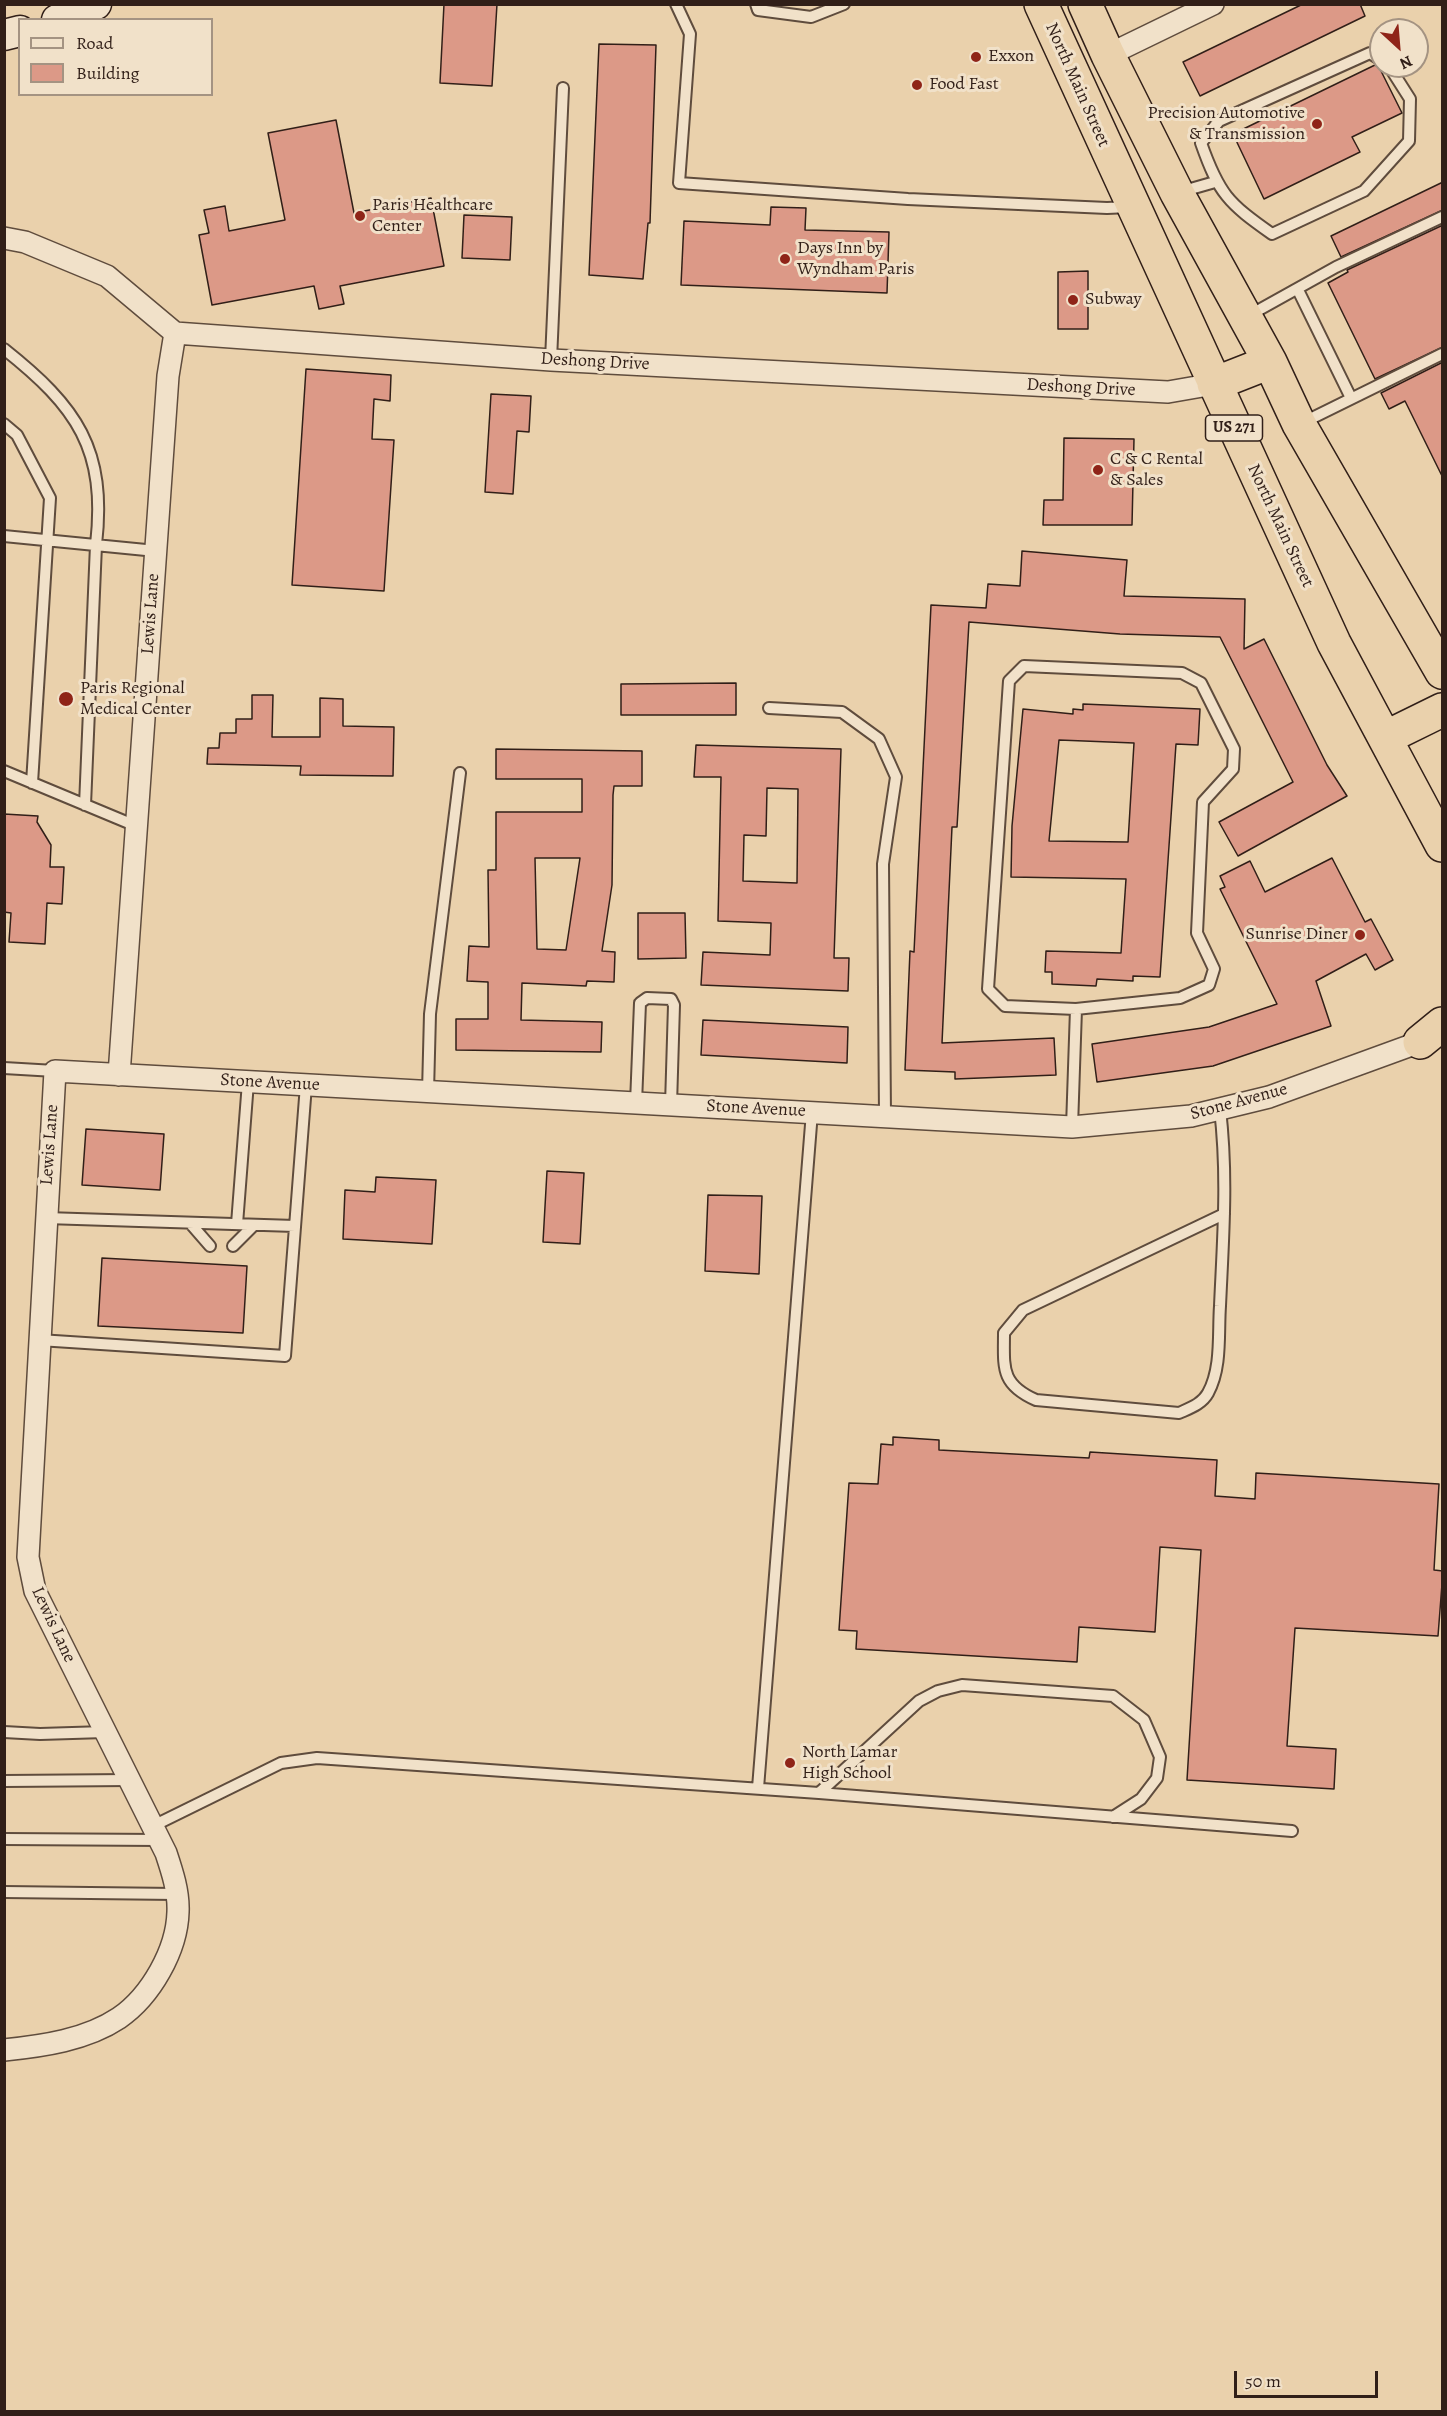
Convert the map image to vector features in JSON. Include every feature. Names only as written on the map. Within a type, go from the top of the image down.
[{"type":"highway","name":"North Main Street","points":[[1041,4],[1334,643],[1443,845]]},
{"type":"highway","points":[[1086,4],[1108,55],[1177,193],[1270,362],[1299,424],[1443,672]]},
{"type":"highway","points":[[1214,384],[1270,362]]},
{"type":"highway","points":[[1384,738],[1443,710]]},
{"type":"main road","points":[[62,18],[96,4]]},
{"type":"street","points":[[1108,55],[1213,4]]},
{"type":"street","points":[[4,238],[26,242],[106,276],[175,333]]},
{"type":"street","name":"Deshong Drive","points":[[175,333],[552,360],[1168,393],[1214,384]]},
{"type":"street","name":"Lewis Lane","points":[[119,1076],[168,376],[175,333]]},
{"type":"street","name":"Stone Avenue","points":[[55,1071],[1072,1127],[1191,1116],[1269,1097],[1435,1033]]},
{"type":"street","name":"Lewis Lane","points":[[4,2050],[40,2046],[84,2035],[119,2018],[144,1995],[162,1967],[173,1939],[178,1911],[174,1876],[157,1833],[35,1591],[28,1557],[55,1071]]},
{"type":"lane","points":[[676,4],[690,34],[679,183],[931,200],[1107,208],[1132,206]]},
{"type":"lane","points":[[756,4],[758,10],[811,17],[844,4]]},
{"type":"lane","points":[[1369,53],[1219,121],[1201,142],[1215,182],[1237,210],[1272,234],[1364,191],[1409,141],[1410,99],[1397,78]]},
{"type":"lane","points":[[552,360],[562,88]]},
{"type":"lane","points":[[1177,193],[1215,182]]},
{"type":"lane","points":[[1245,317],[1298,290],[1336,267],[1443,216]]},
{"type":"lane","points":[[1298,290],[1351,398]]},
{"type":"lane","points":[[4,349],[37,375],[78,422],[96,472],[100,510],[96,545],[85,805]]},
{"type":"lane","points":[[1299,424],[1443,354]]},
{"type":"lane","points":[[4,424],[17,435],[50,498],[32,783]]},
{"type":"lane","points":[[4,536],[156,551]]},
{"type":"lane","points":[[1024,666],[1182,673],[1201,683],[1234,749],[1233,769],[1203,802],[1197,933],[1214,969],[1209,985],[1180,998],[1076,1009],[1005,1006],[988,988],[1008,681],[1024,666]]},
{"type":"lane","points":[[769,708],[842,712],[879,739],[896,777],[883,864],[885,1116]]},
{"type":"lane","points":[[4,771],[136,826]]},
{"type":"lane","points":[[428,1092],[430,1014],[460,773]]},
{"type":"lane","points":[[636,1103],[640,1003],[647,998],[671,999],[674,1005],[671,1105]]},
{"type":"lane","points":[[1072,1127],[1076,1009]]},
{"type":"lane","points":[[4,1068],[55,1071]]},
{"type":"lane","points":[[237,1224],[248,1082]]},
{"type":"lane","points":[[39,1340],[285,1356],[306,1085]]},
{"type":"lane","points":[[1220,1109],[1226,1159],[1224,1214],[1217,1358],[1208,1393],[1196,1406],[1179,1413],[1036,1400],[1016,1391],[1005,1372],[1004,1333],[1023,1310],[1224,1214]]},
{"type":"lane","points":[[758,1788],[812,1112]]},
{"type":"lane","points":[[46,1218],[295,1226]]},
{"type":"lane","points":[[190,1223],[210,1246]]},
{"type":"lane","points":[[233,1246],[254,1225]]},
{"type":"lane","points":[[819,1793],[919,1701],[938,1691],[962,1685],[1113,1696],[1144,1720],[1160,1757],[1157,1778],[1141,1799],[1112,1817]]},
{"type":"lane","points":[[4,1732],[40,1734],[105,1732]]},
{"type":"lane","points":[[4,1839],[157,1833],[281,1763],[317,1758],[758,1788],[1292,1832]]},
{"type":"lane","points":[[4,1781],[130,1780]]},
{"type":"lane","points":[[4,1892],[176,1894]]},
{"type":"building","points":[[444,4],[497,4],[492,86],[440,83]]},
{"type":"building","points":[[1303,4],[1360,4],[1365,16],[1200,96],[1183,62]]},
{"type":"building","points":[[599,44],[656,45],[650,223],[648,223],[643,279],[589,275]]},
{"type":"building","name":"Precision Automotive & Transmission","points":[[1369,68],[1369,78],[1384,78],[1402,113],[1352,137],[1360,152],[1264,199],[1233,134]]},
{"type":"building","name":"Paris Healthcare Center","points":[[336,120],[354,213],[431,198],[444,266],[340,286],[344,304],[319,309],[314,286],[212,305],[199,235],[209,233],[204,210],[225,206],[229,231],[285,220],[268,133]]},
{"type":"building","points":[[1443,182],[1443,210],[1341,257],[1331,236]]},
{"type":"building","name":"Days Inn by Wyndham Paris","points":[[771,207],[806,208],[805,230],[889,232],[887,293],[681,285],[684,221],[770,225]]},
{"type":"building","points":[[464,215],[512,217],[510,260],[462,258]]},
{"type":"building","points":[[1443,225],[1443,347],[1375,379],[1328,283],[1348,272],[1347,270]]},
{"type":"building","name":"Subway","points":[[1088,271],[1088,329],[1058,329],[1058,272]]},
{"type":"building","points":[[1443,362],[1443,478],[1405,401],[1389,409],[1381,393]]},
{"type":"building","points":[[306,369],[391,375],[390,401],[374,399],[372,439],[394,440],[384,591],[292,585]]},
{"type":"building","points":[[491,394],[531,396],[529,432],[517,431],[513,494],[485,492]]},
{"type":"building","name":"C & C Rental & Sales","points":[[1064,438],[1134,439],[1132,525],[1043,525],[1044,500],[1063,500]]},
{"type":"building","points":[[1022,551],[1127,560],[1124,596],[1245,599],[1244,649],[1264,639],[1327,765],[1347,796],[1238,856],[1219,822],[1293,782],[1220,637],[1120,634],[969,622],[957,827],[952,827],[942,1043],[1054,1038],[1056,1075],[955,1079],[955,1072],[905,1070],[910,951],[914,952],[931,605],[986,608],[988,584],[1020,586]]},
{"type":"building","points":[[736,683],[736,715],[621,715],[621,684]]},
{"type":"building","points":[[252,695],[273,695],[272,737],[320,737],[320,698],[343,699],[343,726],[394,727],[393,776],[300,775],[301,766],[207,764],[208,748],[219,748],[220,733],[236,733],[236,719],[252,719]]},
{"type":"building","points":[[1083,704],[1200,709],[1198,745],[1176,744],[1160,977],[1133,976],[1133,981],[1097,979],[1096,986],[1052,984],[1052,972],[1045,972],[1046,951],[1121,953],[1126,879],[1011,877],[1012,826],[1023,709],[1073,714],[1073,709],[1083,710]],"holes":[[[1059,740],[1134,743],[1128,842],[1049,841]]]},
{"type":"building","points":[[696,745],[841,749],[834,958],[849,958],[848,991],[701,985],[703,952],[770,955],[771,923],[718,921],[721,777],[694,777]],"holes":[[[767,788],[798,789],[797,883],[743,881],[744,835],[766,836]]]},
{"type":"building","points":[[496,749],[642,751],[642,786],[614,786],[612,885],[602,951],[615,952],[614,982],[587,981],[586,986],[522,983],[521,1020],[602,1022],[601,1052],[456,1050],[456,1019],[488,1019],[488,982],[467,981],[469,946],[489,947],[488,870],[496,870],[496,812],[582,812],[582,779],[496,779]],"holes":[[[535,858],[580,858],[566,950],[537,949]]]},
{"type":"building","points":[[4,814],[38,816],[37,822],[51,845],[50,867],[64,867],[62,904],[47,903],[45,944],[9,942],[11,913],[4,912]]},
{"type":"building","points":[[1332,858],[1365,922],[1371,919],[1393,960],[1375,970],[1366,954],[1316,981],[1331,1026],[1213,1066],[1097,1082],[1092,1044],[1209,1027],[1277,1004],[1220,889],[1225,887],[1220,876],[1250,861],[1265,892]]},
{"type":"building","points":[[638,913],[685,913],[686,958],[638,959]]},
{"type":"building","points":[[703,1020],[848,1027],[847,1063],[701,1055]]},
{"type":"building","points":[[86,1129],[164,1134],[160,1190],[82,1185]]},
{"type":"building","points":[[547,1171],[584,1173],[580,1244],[543,1242]]},
{"type":"building","points":[[376,1177],[436,1180],[432,1244],[343,1239],[345,1190],[375,1192]]},
{"type":"building","points":[[708,1195],[762,1196],[759,1274],[705,1271]]},
{"type":"building","points":[[102,1258],[247,1266],[243,1333],[98,1326]]},
{"type":"building","points":[[893,1437],[939,1440],[939,1450],[1089,1458],[1090,1452],[1217,1460],[1215,1496],[1255,1499],[1256,1473],[1439,1484],[1434,1570],[1443,1571],[1438,1636],[1295,1628],[1287,1746],[1336,1749],[1334,1789],[1187,1780],[1201,1550],[1160,1547],[1155,1632],[1079,1627],[1077,1662],[856,1649],[857,1631],[839,1630],[849,1483],[878,1484],[881,1444],[893,1445]]},
{"type":"place","name":"Exxon","points":[[976,57]]},
{"type":"place","name":"Food Fast","points":[[917,85]]},
{"type":"place","name":"Precision Automotive & Transmission","points":[[1317,124]]},
{"type":"place","name":"Paris Healthcare Center","points":[[360,216]]},
{"type":"place","name":"Days Inn by Wyndham Paris","points":[[785,259]]},
{"type":"place","name":"Subway","points":[[1073,300]]},
{"type":"place","name":"C & C Rental & Sales","points":[[1098,470]]},
{"type":"place","name":"Paris Regional Medical Center","points":[[66,699]]},
{"type":"place","name":"Sunrise Diner","points":[[1360,935]]},
{"type":"place","name":"North Lamar High School","points":[[790,1763]]}]
